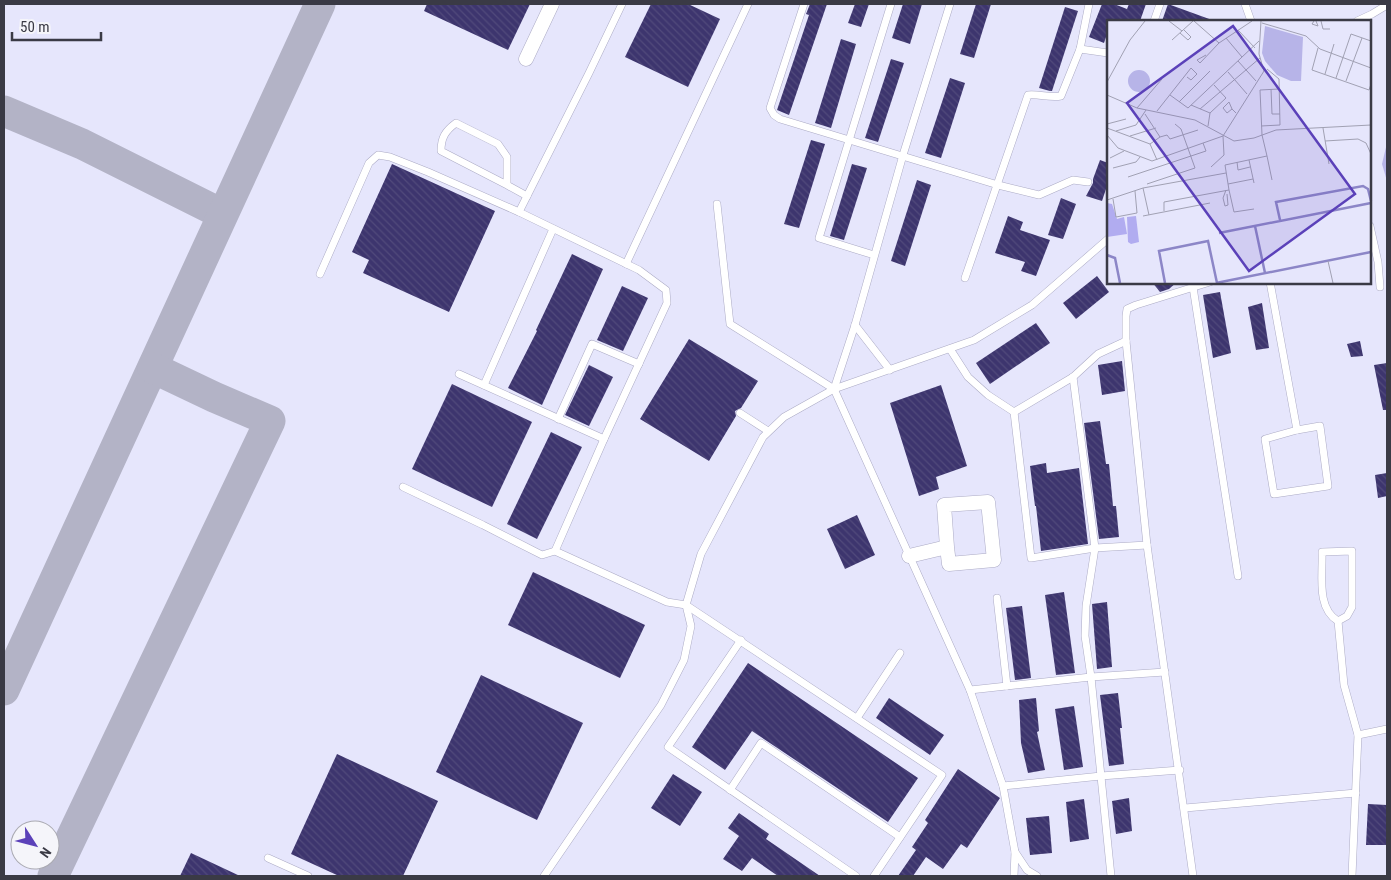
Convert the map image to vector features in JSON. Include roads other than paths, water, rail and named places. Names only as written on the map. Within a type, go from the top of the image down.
[{"type":"street","points":[[526,59],[552,4]]},
{"type":"street","points":[[988,502],[994,560],[949,564],[946,547],[944,506],[988,502]]},
{"type":"street","points":[[910,556],[946,547]]},
{"type":"lane","points":[[519,212],[622,4]]},
{"type":"lane","points":[[626,264],[748,4]]},
{"type":"lane","points":[[804,4],[770,108],[774,115],[780,119],[998,185],[1039,195],[1073,180],[1088,182]]},
{"type":"lane","points":[[874,255],[819,238],[891,4]]},
{"type":"lane","points":[[834,389],[855,325],[874,255],[950,4]]},
{"type":"lane","points":[[965,278],[1028,95],[1039,94],[1049,98],[1061,96],[1080,49],[1089,4]]},
{"type":"lane","points":[[1154,20],[1160,4]]},
{"type":"lane","points":[[1245,4],[1251,20]]},
{"type":"lane","points":[[1359,20],[1387,5]]},
{"type":"lane","points":[[1080,49],[1107,52]]},
{"type":"lane","points":[[507,185],[507,157],[498,144],[456,123],[447,129],[441,141],[441,152],[527,196]]},
{"type":"lane","points":[[320,274],[369,162],[378,155],[390,157],[428,172],[519,212],[639,270],[666,290],[667,303],[554,551],[542,556],[483,524],[403,487]]},
{"type":"lane","points":[[717,204],[730,324],[834,389],[970,690],[1003,786],[1015,852],[1014,876]]},
{"type":"lane","points":[[484,385],[553,229]]},
{"type":"lane","points":[[1371,230],[1378,262],[1380,287]]},
{"type":"lane","points":[[544,876],[661,705],[684,660],[691,626],[686,605],[701,554],[768,431],[784,417],[834,389],[974,340],[1032,305],[1107,240]]},
{"type":"lane","points":[[1193,876],[1180,770],[1147,544],[1126,341],[1126,316],[1127,309],[1203,284]]},
{"type":"lane","points":[[1270,284],[1296,430]]},
{"type":"lane","points":[[1193,287],[1238,576]]},
{"type":"lane","points":[[855,325],[890,370]]},
{"type":"lane","points":[[1014,412],[1073,377],[1098,354],[1126,341]]},
{"type":"lane","points":[[558,418],[592,344],[639,364]]},
{"type":"lane","points":[[950,349],[968,377],[988,395],[1014,412]]},
{"type":"lane","points":[[459,374],[604,439]]},
{"type":"lane","points":[[1073,377],[1095,548],[1086,606],[1085,636],[1091,677],[1111,876]]},
{"type":"lane","points":[[1014,412],[1031,558],[1095,548],[1147,544]]},
{"type":"lane","points":[[740,413],[768,431]]},
{"type":"lane","points":[[1320,426],[1328,486],[1274,494],[1265,439],[1296,430],[1320,426]]},
{"type":"lane","points":[[554,551],[667,602],[686,605],[942,775],[874,876]]},
{"type":"lane","points":[[1352,551],[1352,607],[1347,616],[1338,621],[1330,616],[1323,603],[1322,552],[1352,551]]},
{"type":"lane","points":[[997,598],[1008,686]]},
{"type":"lane","points":[[1338,621],[1344,685],[1358,735],[1352,876]]},
{"type":"lane","points":[[741,640],[668,747],[856,876]]},
{"type":"lane","points":[[857,718],[900,653]]},
{"type":"lane","points":[[970,690],[1091,677],[1165,672]]},
{"type":"lane","points":[[1358,735],[1387,729]]},
{"type":"lane","points":[[730,790],[761,743],[900,837]]},
{"type":"lane","points":[[1003,786],[1180,770]]},
{"type":"lane","points":[[1185,808],[1356,793]]},
{"type":"lane","points":[[1015,852],[1028,870],[1037,876]]},
{"type":"lane","points":[[268,858],[308,876]]}]
